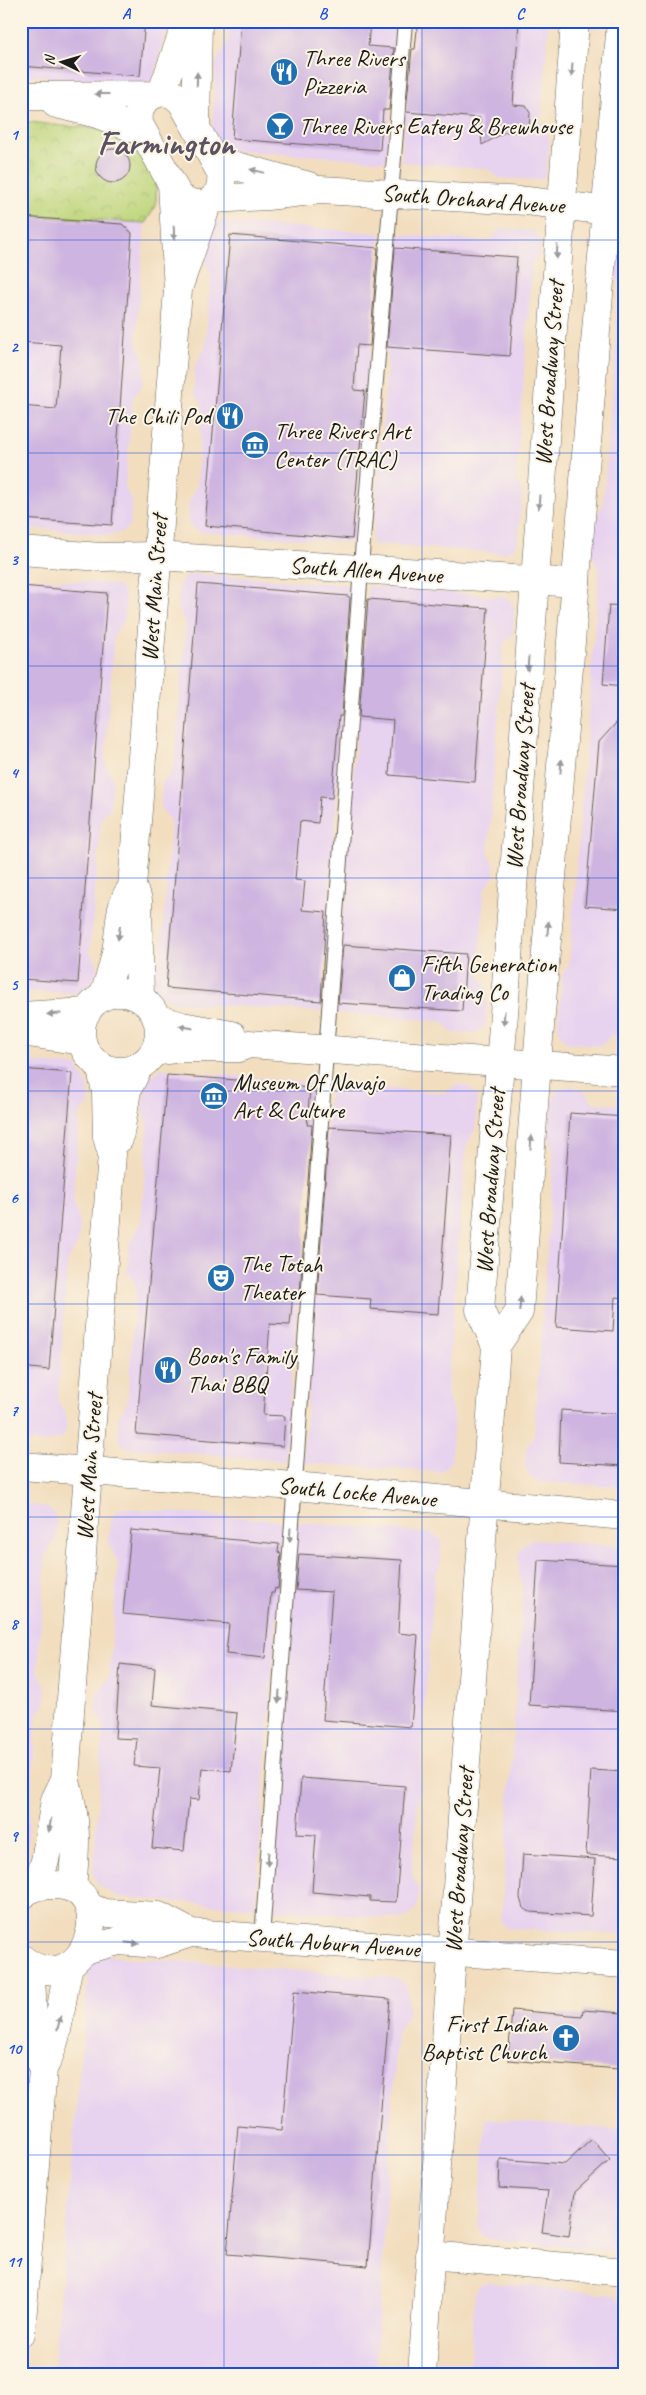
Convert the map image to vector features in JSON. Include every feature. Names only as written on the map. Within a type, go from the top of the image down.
[{"type":"main road","points":[[172,184],[142,132],[138,115],[141,105],[157,93],[187,21]]},
{"type":"main road","points":[[196,127],[198,21]]},
{"type":"main road","name":"West Broadway Street","points":[[422,2374],[496,1346],[480,1310],[575,21]]},
{"type":"main road","name":"West Broadway Street","points":[[496,1346],[519,1312],[576,583],[616,212],[621,21]]},
{"type":"main road","points":[[21,96],[157,93]]},
{"type":"main road","name":"West Main Street","points":[[157,93],[173,94],[182,102],[221,173],[222,182],[219,192],[210,200],[178,290]]},
{"type":"main road","points":[[21,96],[97,114],[142,132]]},
{"type":"main road","name":"South Orchard Avenue","points":[[214,160],[320,190]]},
{"type":"main road","name":"West Main Street","points":[[148,1008],[138,900],[132,887],[178,290],[172,184]]},
{"type":"main road","name":"South Orchard Avenue","points":[[172,184],[178,195],[185,201],[195,205],[210,200],[320,190],[391,192],[561,204],[616,212]]},
{"type":"main road","name":"South Allen Avenue","points":[[21,551],[101,557],[157,556],[576,583]]},
{"type":"main road","name":"West Main Street","points":[[95,1004],[110,980],[124,899],[132,887]]},
{"type":"main road","points":[[21,1016],[95,1004],[121,993],[182,1026],[238,1037],[249,1044]]},
{"type":"main road","points":[[95,1004],[83,1021],[82,1041],[89,1054],[100,1065],[119,1071],[146,1059],[183,1048],[238,1048],[249,1044],[625,1071]]},
{"type":"main road","points":[[146,1059],[158,1041],[148,1008]]},
{"type":"main road","points":[[21,1032],[82,1041]]},
{"type":"main road","name":"West Main Street","points":[[112,1154],[120,1138],[127,1090],[146,1059]]},
{"type":"main road","name":"West Main Street","points":[[29,1892],[45,1861],[55,1800],[64,1779],[112,1154],[107,1137],[106,1092],[100,1065]]},
{"type":"main road","name":"South Locke Avenue","points":[[21,1466],[294,1486],[625,1516]]},
{"type":"main road","name":"West Main Street","points":[[64,1779],[72,1799],[81,1898],[92,1920],[91,1928],[77,1958]]},
{"type":"main road","name":"South Auburn Avenue","points":[[29,1892],[62,1885],[104,1913],[159,1916],[191,1933]]},
{"type":"main road","name":"South Auburn Avenue","points":[[25,1961],[42,1968],[56,1969],[77,1958],[119,1942],[157,1944],[191,1933],[625,1964]]},
{"type":"main road","points":[[22,2322],[27,2195],[43,2069],[55,2043],[61,2016],[64,1986],[77,1958]]},
{"type":"main road","points":[[25,1961],[34,1990],[32,2014],[36,2051],[43,2069]]},
{"type":"main road","points":[[430,2255],[625,2272]]},
{"type":"lane","points":[[262,1938],[325,1050],[405,21]]},
{"type":"shaded area","points":[[21,21],[169,21],[153,78],[146,83],[133,86],[21,74]]},
{"type":"shaded area","points":[[230,21],[397,21],[386,161],[229,150],[221,147],[212,133],[216,62],[228,43]]},
{"type":"shaded area","points":[[413,21],[549,21],[541,123],[550,140],[546,173],[543,178],[538,180],[499,178],[488,169],[401,162]]},
{"type":"shaded area","points":[[21,215],[145,223],[136,340],[144,360],[143,384],[133,398],[125,487],[132,501],[130,526],[120,533],[107,535],[21,527]]},
{"type":"shaded area","points":[[213,221],[380,233],[356,543],[201,532],[193,529],[188,523],[189,502],[197,487],[202,405],[194,391],[195,366],[205,348],[211,276],[203,254]]},
{"type":"shaded area","points":[[504,228],[531,231],[538,235],[541,242],[540,254],[533,261],[532,267],[516,478],[522,491],[518,542],[513,549],[504,553],[372,544],[388,359],[385,347],[394,234],[483,241],[491,240],[498,231]]},
{"type":"shaded area","points":[[625,239],[625,1035],[612,1035],[601,1046],[565,1042],[558,1028],[562,976],[569,966],[599,571],[592,554],[595,521],[603,504],[620,284],[614,272],[616,247]]},
{"type":"shaded area","points":[[194,574],[352,585],[322,1012],[174,1002],[159,994],[154,985],[156,965],[161,954],[171,823],[161,807],[162,783],[172,771],[175,761],[186,625],[178,607],[179,585],[184,577]]},
{"type":"shaded area","points":[[21,577],[112,584],[121,588],[126,600],[124,620],[114,635],[105,762],[113,779],[110,808],[103,816],[101,822],[90,951],[98,965],[96,976],[90,983],[81,991],[73,993],[21,991]]},
{"type":"shaded area","points":[[368,586],[503,597],[509,600],[514,608],[513,634],[504,643],[488,855],[494,863],[494,875],[484,891],[479,974],[487,990],[486,1021],[485,1026],[476,1033],[451,1032],[443,1022],[439,1021],[334,1013]]},
{"type":"shaded area","points":[[21,1062],[76,1066],[89,1088],[88,1104],[80,1113],[79,1121],[73,1202],[80,1222],[78,1244],[68,1260],[58,1398],[58,1402],[66,1413],[66,1432],[60,1439],[43,1443],[21,1441]]},
{"type":"shaded area","points":[[161,1069],[315,1083],[285,1461],[129,1448],[121,1444],[118,1439],[118,1418],[126,1405],[128,1397],[136,1285],[127,1272],[129,1246],[141,1223],[148,1125],[142,1109],[148,1080]]},
{"type":"shaded area","points":[[330,1084],[443,1093],[458,1085],[469,1087],[477,1097],[475,1129],[466,1146],[447,1395],[454,1415],[451,1460],[449,1465],[441,1472],[303,1463]]},
{"type":"shaded area","points":[[571,1086],[583,1090],[594,1103],[625,1105],[625,1487],[539,1482],[530,1477],[525,1465],[526,1449],[534,1436],[554,1153],[548,1132],[552,1101],[559,1089]]},
{"type":"shaded area","points":[[21,1503],[47,1507],[54,1513],[57,1523],[56,1539],[46,1554],[38,1670],[46,1687],[45,1704],[37,1715],[27,1849],[24,1869],[21,1873]]},
{"type":"shaded area","points":[[122,1508],[284,1521],[255,1908],[118,1897],[98,1885],[93,1874],[103,1730],[102,1722],[96,1710],[97,1695],[108,1678],[110,1669],[118,1563],[108,1542],[110,1524],[114,1514]]},
{"type":"shaded area","points":[[297,1522],[431,1533],[441,1540],[441,1565],[435,1574],[412,1875],[419,1890],[417,1908],[411,1915],[401,1919],[269,1909]]},
{"type":"shaded area","points":[[531,1540],[625,1546],[625,1935],[508,1928],[501,1923],[523,1585],[518,1573],[519,1552],[524,1544]]},
{"type":"shaded area","points":[[108,1956],[394,1978],[401,1980],[408,1988],[408,2014],[397,2034],[375,2374],[53,2374],[89,1965],[97,1959]]},
{"type":"shaded area","points":[[486,2118],[625,2130],[625,2167],[618,2252],[489,2239],[481,2235],[478,2229]]},
{"type":"shaded area","points":[[488,2282],[615,2296],[621,2304],[619,2374],[469,2374],[475,2290],[482,2283]]},
{"type":"green space","points":[[21,121],[99,128],[141,146],[156,174],[156,206],[145,223],[21,215]]},
{"type":"building","points":[[21,21],[145,21],[140,76],[21,66]]},
{"type":"building","points":[[241,21],[370,21],[368,46],[394,48],[389,110],[383,110],[380,150],[232,139]]},
{"type":"building","points":[[418,21],[519,21],[513,105],[526,106],[530,113],[529,128],[520,132],[505,132],[482,145],[480,118],[406,112],[412,49],[415,49]]},
{"type":"building","points":[[113,149],[125,154],[130,166],[125,178],[113,183],[101,178],[96,166],[101,154]]},
{"type":"building","points":[[21,217],[122,224],[132,233],[112,525],[21,519],[21,406],[56,409],[61,345],[21,342]]},
{"type":"building","points":[[230,235],[378,248],[370,346],[357,345],[354,390],[365,391],[352,539],[205,526]]},
{"type":"building","points":[[395,248],[517,257],[510,356],[387,347]]},
{"type":"building","points":[[198,584],[348,596],[350,598],[342,716],[339,716],[332,798],[320,797],[318,823],[300,821],[295,880],[305,881],[302,910],[326,912],[321,1001],[166,988]]},
{"type":"building","points":[[21,586],[107,593],[78,983],[21,979]]},
{"type":"building","points":[[368,599],[488,608],[475,782],[389,775],[393,720],[359,717]]},
{"type":"building","points":[[609,605],[625,606],[625,686],[603,684]]},
{"type":"building","points":[[625,713],[625,909],[585,906],[599,742]]},
{"type":"building","name":"Fifth Generation Trading Co","points":[[343,945],[466,954],[462,1011],[338,1003]]},
{"type":"building","points":[[21,1069],[72,1073],[49,1370],[21,1367]]},
{"type":"building","points":[[167,1075],[264,1082],[264,1084],[310,1088],[307,1125],[312,1125],[300,1294],[293,1294],[290,1325],[270,1324],[263,1415],[285,1416],[283,1446],[136,1434]]},
{"type":"building","points":[[570,1113],[625,1117],[625,1298],[615,1297],[613,1331],[556,1327]]},
{"type":"building","points":[[329,1127],[451,1135],[438,1314],[370,1309],[371,1299],[317,1295]]},
{"type":"building","points":[[561,1410],[625,1414],[625,1466],[559,1462]]},
{"type":"building","points":[[131,1530],[279,1544],[278,1552],[281,1553],[278,1589],[275,1588],[274,1593],[271,1593],[265,1658],[226,1654],[229,1624],[123,1614]]},
{"type":"building","points":[[299,1554],[402,1560],[398,1633],[418,1635],[411,1727],[323,1720],[332,1592],[296,1590]]},
{"type":"building","points":[[538,1560],[625,1565],[625,1711],[529,1705]]},
{"type":"building","points":[[120,1664],[155,1668],[152,1705],[237,1713],[231,1771],[202,1768],[199,1800],[189,1799],[184,1851],[152,1848],[160,1768],[134,1766],[137,1739],[115,1738]]},
{"type":"building","points":[[591,1770],[625,1772],[625,1857],[586,1855]]},
{"type":"building","points":[[301,1778],[405,1786],[396,1902],[370,1901],[370,1897],[312,1892],[316,1835],[297,1834]]},
{"type":"building","points":[[523,1854],[595,1859],[591,1916],[530,1912],[523,1908],[520,1898]]},
{"type":"building","points":[[294,1991],[390,1999],[368,2266],[227,2254],[238,2126],[282,2130]]},
{"type":"building","name":"First Indian Baptist Church","points":[[512,2010],[582,2016],[583,2010],[624,2013],[619,2069],[508,2060]]},
{"type":"building","points":[[592,2139],[610,2160],[575,2192],[569,2236],[542,2232],[548,2191],[499,2188],[500,2159],[565,2164]]},
{"type":"place","name":"Three Rivers Pizzeria","points":[[284,72]]},
{"type":"place","name":"Three Rivers Eatery & Brewhouse","points":[[280,126]]},
{"type":"place","name":"The Chili Pod","points":[[230,416]]},
{"type":"place","name":"Three Rivers Art Center (TRAC)","points":[[255,445]]},
{"type":"place","name":"Fifth Generation Trading Co","points":[[402,978]]},
{"type":"place","name":"Museum Of Navajo Art & Culture","points":[[214,1096]]},
{"type":"place","name":"The Totah Theater","points":[[221,1278]]},
{"type":"place","name":"Boon's Family Thai BBQ","points":[[168,1370]]},
{"type":"place","name":"First Indian Baptist Church","points":[[566,2038]]},
{"type":"district","name":"Farmington","points":[[166,142]]}]
